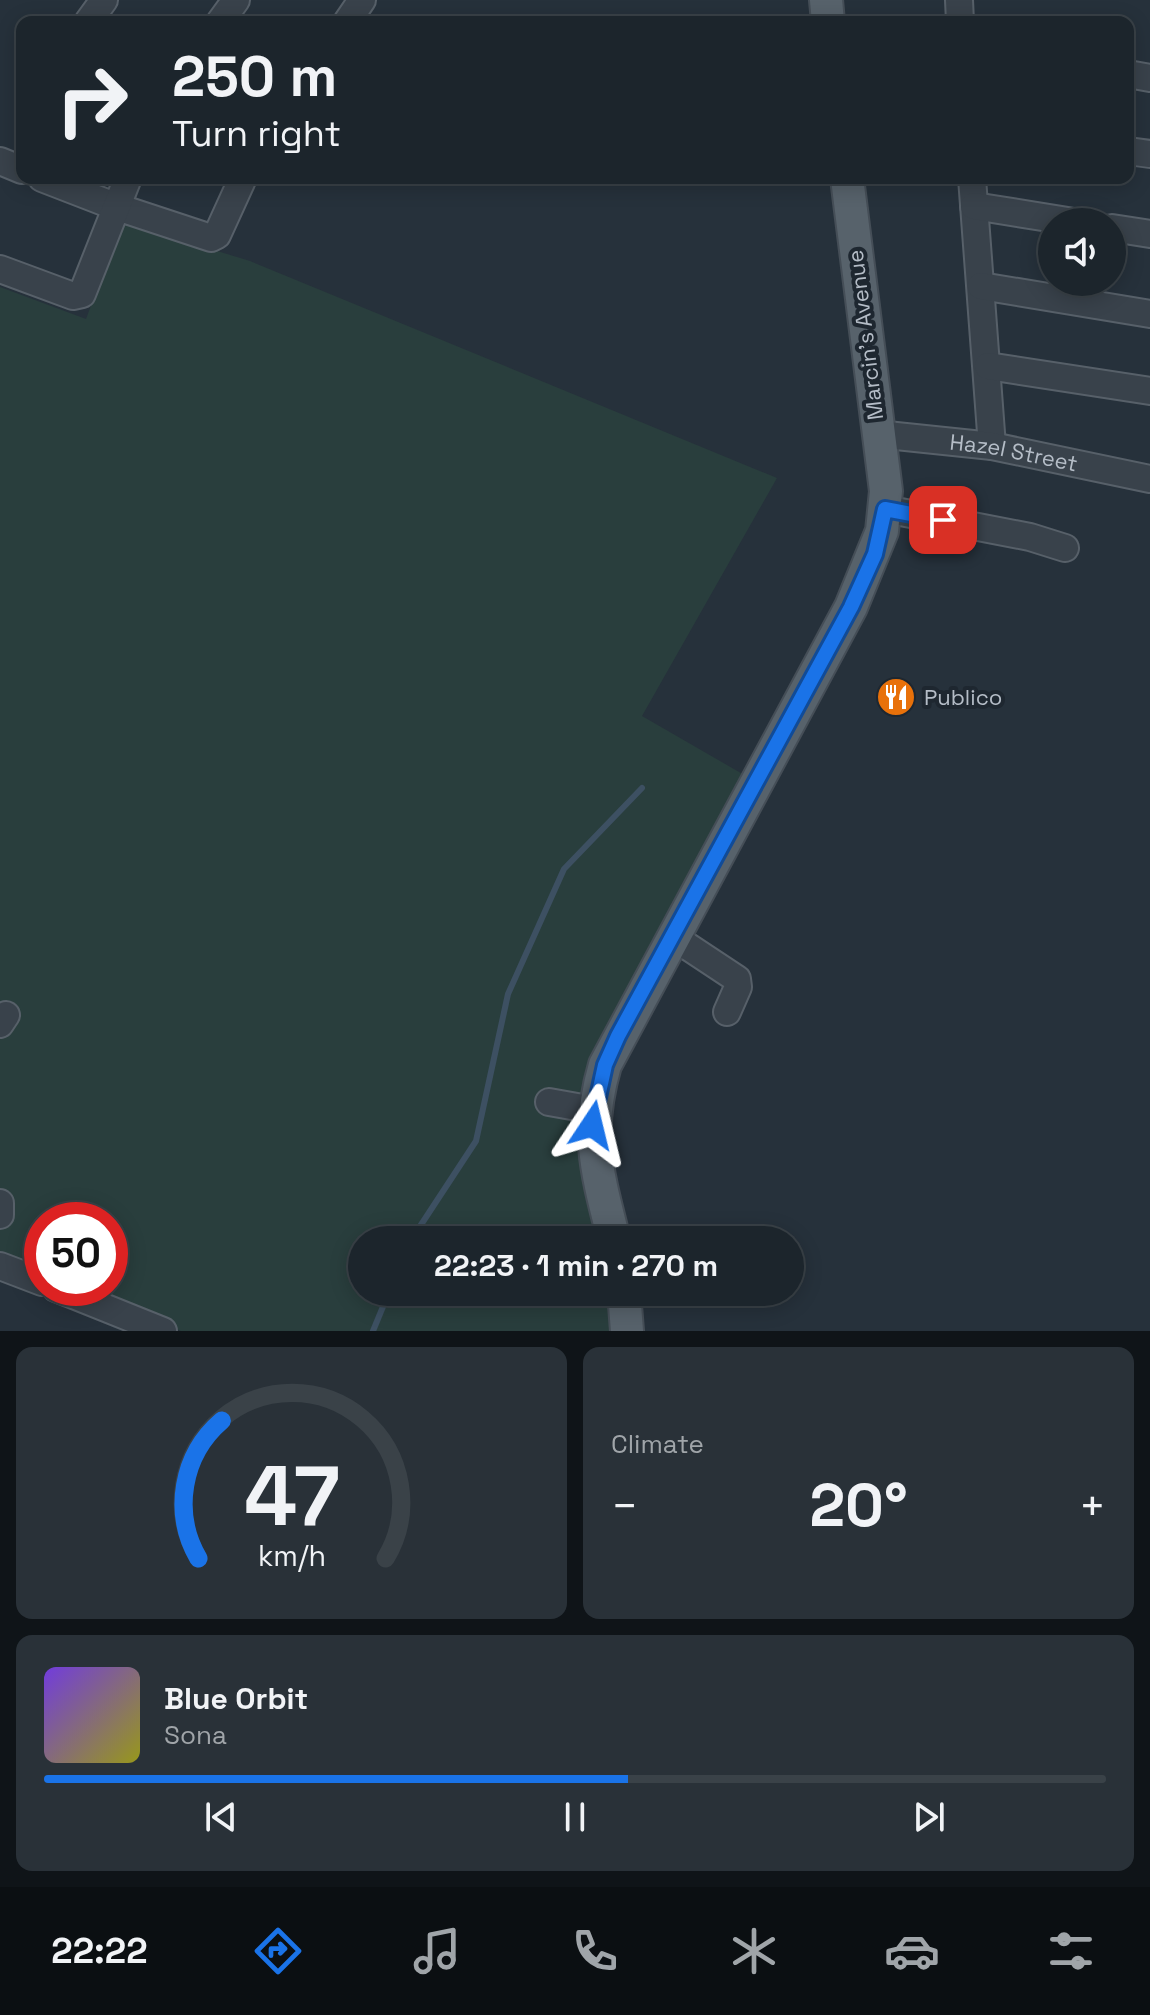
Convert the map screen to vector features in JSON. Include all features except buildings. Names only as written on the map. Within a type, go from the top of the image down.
[{"type":"main road","name":"Marcin's Avenue","points":[[848,184],[886,500]]},
{"type":"main road","points":[[611,1226],[594,1152],[594,1110],[605,1065],[856,597],[875,554],[886,500]]},
{"type":"main road","points":[[625,1306],[627,1331]]},
{"type":"street","points":[[58,184],[211,238],[217,235],[240,184]]},
{"type":"street","points":[[0,269],[73,296],[85,291],[126,184]]},
{"type":"street","points":[[972,184],[992,446]]},
{"type":"street","points":[[974,206],[1038,216]]},
{"type":"street","points":[[1126,230],[1150,234]]},
{"type":"street","points":[[981,286],[1150,314]]},
{"type":"street","points":[[988,366],[1150,391]]},
{"type":"street","name":"Hazel Street","points":[[877,434],[992,446],[1150,479]]},
{"type":"street","points":[[886,500],[1065,548]]},
{"type":"street","points":[[672,936],[738,982],[727,1012]]},
{"type":"street","points":[[549,1102],[594,1110]]},
{"type":"street","points":[[0,1203],[0,1215]]},
{"type":"street","points":[[0,1266],[24,1275]]},
{"type":"street","points":[[101,1306],[163,1331]]},
{"type":"green space","points":[[122,222],[250,261],[777,478],[642,716],[746,776],[597,1070],[602,1226],[348,1226],[348,1306],[616,1306],[619,1331],[181,1331],[121,1306],[128,1306],[128,1202],[24,1202],[24,1267],[0,1257],[0,287],[86,319]]},
{"type":"waterway","points":[[420,1226],[476,1141],[508,994],[564,869],[642,788]]},
{"type":"waterway","points":[[373,1331],[383,1306]]},
{"type":"place","name":"Publico","points":[[896,697]]},
{"type":"route","points":[[592,1125],[597,1091],[618,1036],[741,816],[867,576],[882,531],[885,509],[943,520]]}]
